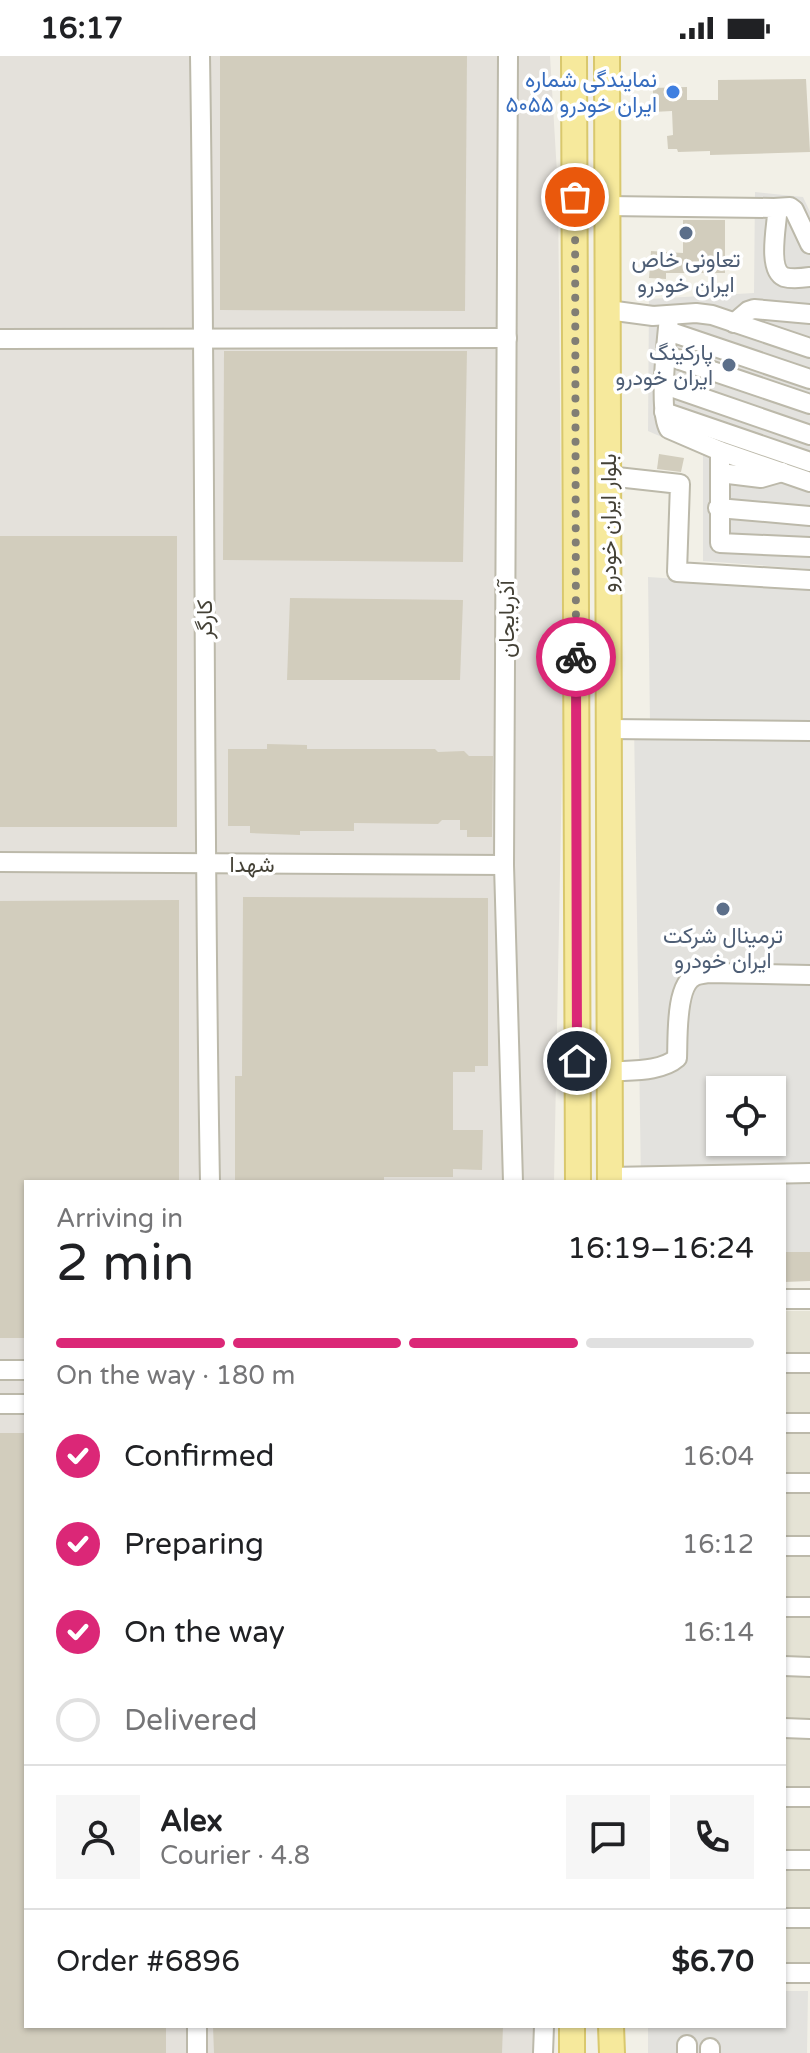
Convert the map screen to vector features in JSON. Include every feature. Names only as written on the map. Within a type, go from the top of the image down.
[{"type":"main road","name":"بلوار ایران خودرو","points":[[574,56],[578,1180]]},
{"type":"main road","name":"بلوار ایران خودرو","points":[[607,56],[610,1179]]},
{"type":"main road","points":[[577,864],[609,865]]},
{"type":"main road","points":[[577,909],[609,910]]},
{"type":"main road","points":[[572,2028],[572,2053]]},
{"type":"main road","points":[[611,2028],[612,2053]]},
{"type":"street","name":"کارگر","points":[[200,56],[204,338],[204,864],[210,1180]]},
{"type":"street","name":"آذربایجان","points":[[508,56],[504,865],[513,1180]]},
{"type":"street","points":[[607,206],[790,207],[810,244]]},
{"type":"street","points":[[774,208],[777,215],[774,263],[777,271],[784,277],[810,277]]},
{"type":"street","points":[[734,323],[754,309],[810,314]]},
{"type":"street","points":[[608,310],[669,324],[810,379]]},
{"type":"street","points":[[669,324],[696,313],[810,348]]},
{"type":"street","points":[[669,324],[664,412],[669,429],[720,451],[810,482]]},
{"type":"street","points":[[0,339],[507,338]]},
{"type":"street","points":[[665,355],[810,404]]},
{"type":"street","points":[[665,385],[810,435]]},
{"type":"street","points":[[664,412],[810,462]]},
{"type":"street","points":[[720,451],[718,537],[723,544],[810,547]]},
{"type":"street","points":[[720,473],[761,478],[782,472]]},
{"type":"street","points":[[608,476],[680,484],[677,572],[810,580]]},
{"type":"street","points":[[718,508],[810,516]]},
{"type":"street","points":[[609,729],[810,731]]},
{"type":"street","name":"شهدا","points":[[0,862],[504,865]]},
{"type":"street","points":[[609,1072],[671,1064],[677,1058],[681,1002],[686,984],[695,976],[708,973],[810,975]]},
{"type":"street","points":[[610,1179],[810,1173]]},
{"type":"street","points":[[786,1299],[810,1299]]},
{"type":"street","points":[[786,1363],[810,1363]]},
{"type":"street","points":[[0,1370],[24,1370]]},
{"type":"street","points":[[0,1404],[24,1404]]},
{"type":"street","points":[[786,1423],[810,1423]]},
{"type":"street","points":[[786,1483],[810,1483]]},
{"type":"street","points":[[786,1546],[810,1546]]},
{"type":"street","points":[[786,1607],[810,1607]]},
{"type":"street","points":[[786,1666],[810,1667]]},
{"type":"street","points":[[786,1728],[810,1729]]},
{"type":"street","points":[[786,1797],[810,1797]]},
{"type":"street","points":[[786,1860],[810,1860]]},
{"type":"street","points":[[786,1918],[810,1918]]},
{"type":"street","points":[[786,1973],[810,1973]]},
{"type":"street","points":[[197,2028],[197,2053]]},
{"type":"street","points":[[543,2053],[544,2028]]},
{"type":"shaded area","points":[[0,56],[550,56],[558,190],[563,719],[554,1180],[24,1180],[24,2028],[548,2028],[549,2053],[0,2053]]},
{"type":"shaded area","name":"پارکینگ ایران خودرو","points":[[755,192],[803,197],[810,212],[810,569],[703,561],[703,455],[648,431],[649,299],[754,293]]},
{"type":"shaded area","name":"ترمینال شرکت ایران خودرو","points":[[648,577],[810,588],[810,1276],[786,1276],[786,1180],[641,1180],[634,724],[650,724]]},
{"type":"shaded area","points":[[786,1311],[810,1311],[810,1967],[786,1967]]},
{"type":"shaded area","points":[[786,1991],[808,1991],[807,2053],[648,2053],[648,2028],[786,2028]]},
{"type":"building","points":[[220,56],[467,56],[465,311],[220,310]]},
{"type":"building","points":[[806,79],[810,152],[710,155],[710,151],[678,152],[677,149],[668,149],[667,136],[673,135],[672,111],[653,112],[653,88],[687,87],[687,100],[718,100],[718,80]]},
{"type":"building","points":[[683,220],[725,220],[725,273],[666,273],[666,279],[649,278],[651,251],[683,253]]},
{"type":"building","points":[[224,351],[467,351],[463,562],[223,560]]},
{"type":"building","points":[[659,454],[684,458],[681,472],[657,469]]},
{"type":"building","points":[[0,536],[177,536],[177,827],[0,827]]},
{"type":"building","points":[[290,598],[463,600],[460,680],[287,680]]},
{"type":"building","points":[[267,744],[307,745],[307,749],[435,749],[438,752],[464,751],[469,756],[493,756],[492,837],[467,837],[467,830],[460,830],[460,820],[442,820],[438,824],[354,823],[354,831],[300,831],[300,835],[250,833],[250,826],[228,826],[228,749],[267,749]]},
{"type":"building","points":[[243,897],[488,898],[488,1066],[475,1066],[475,1072],[453,1072],[453,1130],[483,1130],[482,1170],[453,1169],[453,1177],[384,1177],[384,1180],[235,1180],[235,1076],[242,1076]]},
{"type":"building","points":[[179,900],[179,1180],[24,1180],[24,1338],[0,1338],[0,901]]},
{"type":"building","points":[[786,1252],[810,1252],[810,1281],[786,1282]]},
{"type":"building","points":[[0,1433],[24,1433],[24,2028],[166,2028],[166,2053],[0,2053]]},
{"type":"building","points":[[213,2028],[503,2028],[502,2053],[214,2053]]},
{"type":"way so far","points":[[575,197],[576,657]]},
{"type":"place","name":"نمایندگی شماره ۵۰۵۵ ایران خودرو","points":[[673,92]]},
{"type":"place","name":"تعاونی خاص ایران خودرو","points":[[686,233]]},
{"type":"place","name":"پارکینگ ایران خودرو","points":[[729,365]]},
{"type":"place","name":"ترمینال شرکت ایران خودرو","points":[[723,909]]},
{"type":"route","points":[[576,657],[577,1061]]}]
